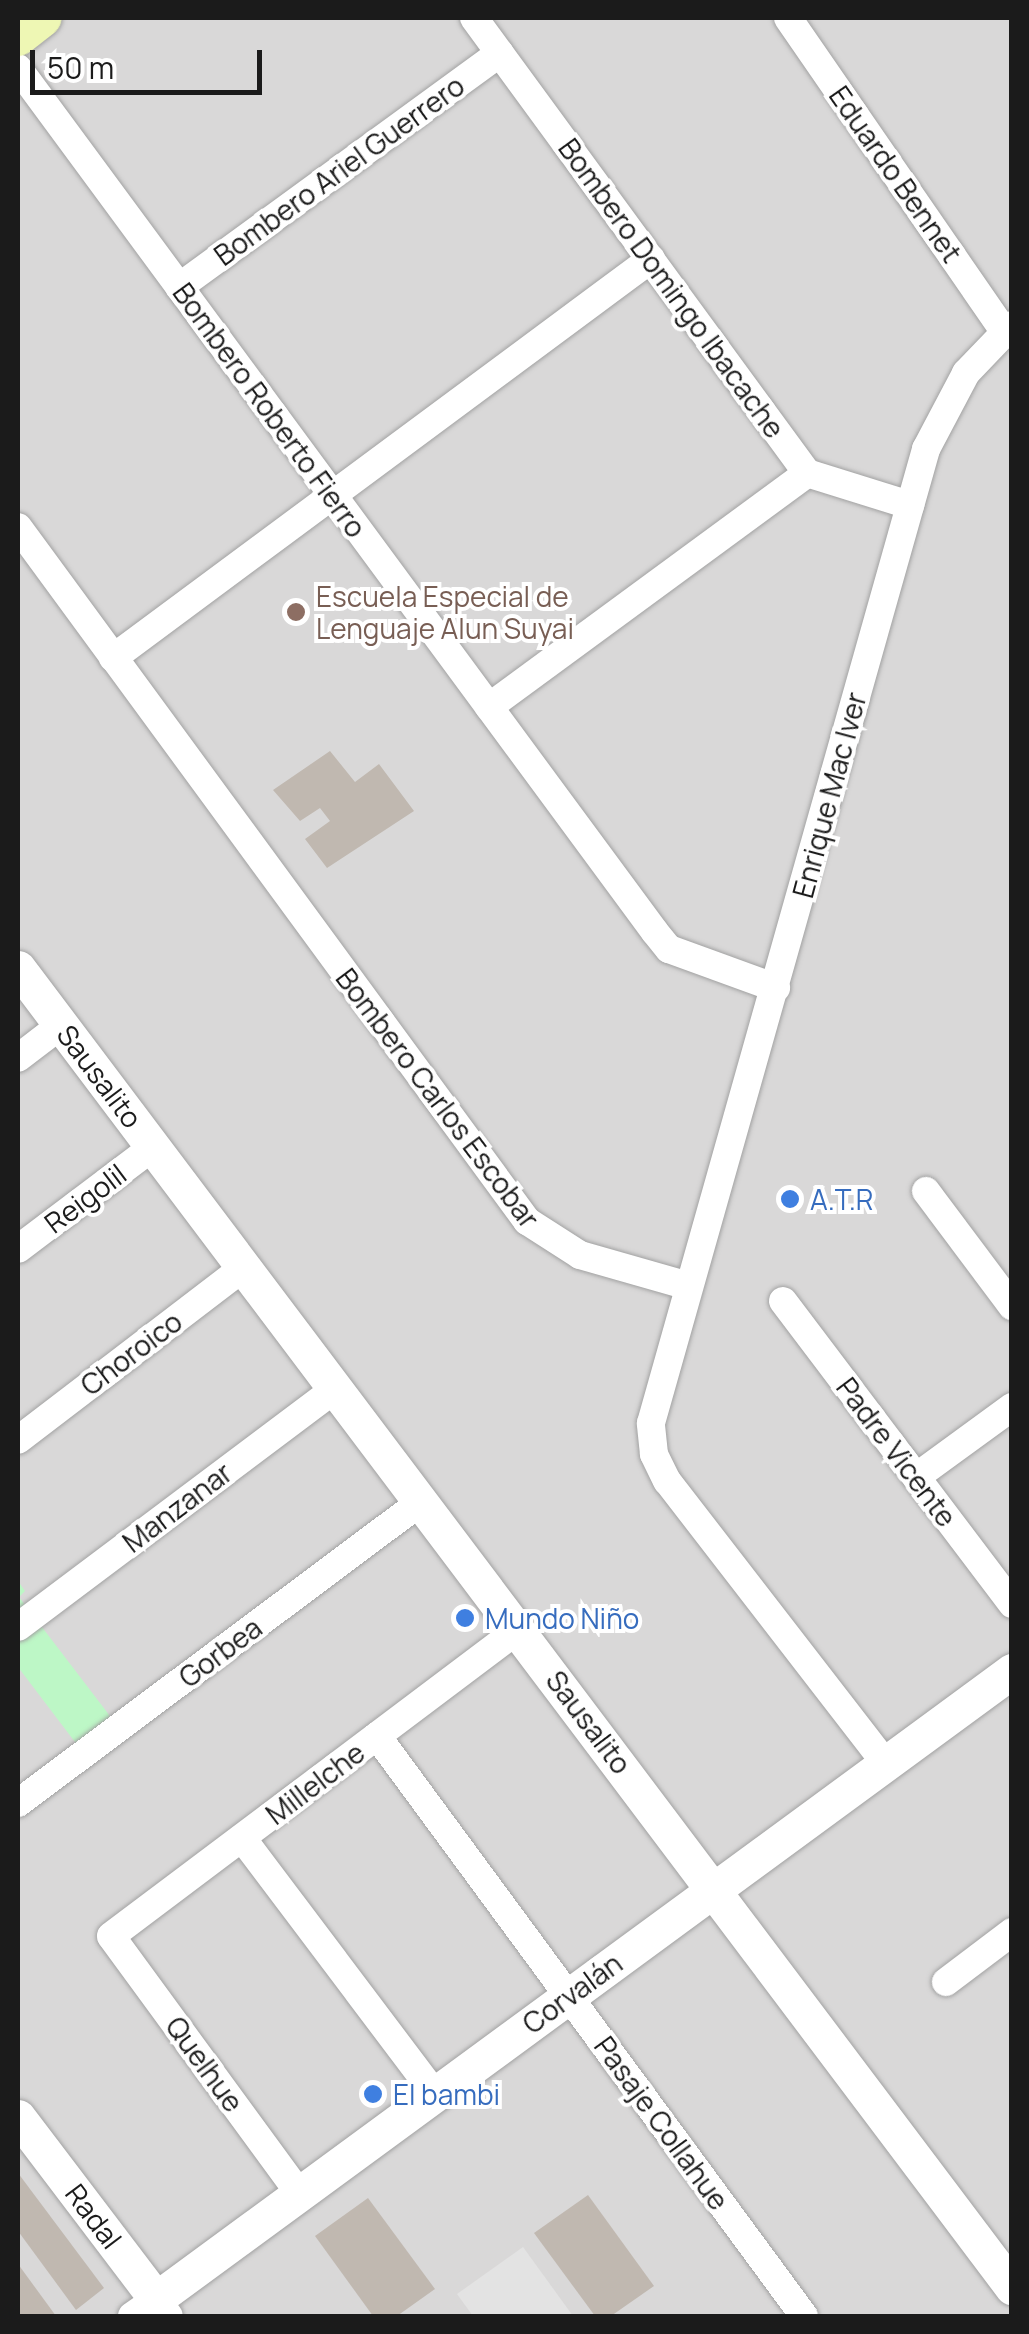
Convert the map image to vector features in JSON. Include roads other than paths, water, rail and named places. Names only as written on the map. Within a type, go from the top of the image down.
[{"type":"main road","points":[[18,36],[42,18]]},
{"type":"street","name":"Bombero Domingo Ibacache","points":[[474,18],[808,472]]},
{"type":"street","name":"Eduardo Bennet","points":[[788,18],[1008,328]]},
{"type":"street","name":"Bombero Ariel Guerrero","points":[[179,287],[500,52]]},
{"type":"street","name":"Bombero Roberto Fierro","points":[[18,68],[670,950],[776,988]]},
{"type":"street","points":[[113,658],[651,260]]},
{"type":"street","name":"Enrique Mac Iver","points":[[689,1286],[910,504],[950,396],[1008,328]]},
{"type":"street","points":[[489,707],[808,472],[910,504]]},
{"type":"street","name":"Bombero Carlos Escobar","points":[[18,527],[527,1221],[580,1254],[689,1286]]},
{"type":"street","name":"Sausalito","points":[[18,968],[1012,2287]]},
{"type":"street","points":[[18,1058],[61,1025]]},
{"type":"street","name":"Reigolil","points":[[18,1249],[153,1146]]},
{"type":"street","points":[[926,1191],[1012,1306]]},
{"type":"street","name":"Choroico","points":[[18,1440],[244,1266]]},
{"type":"street","points":[[689,1286],[651,1423],[659,1468],[886,1764]]},
{"type":"street","name":"Padre Vicente","points":[[783,1301],[1012,1604]]},
{"type":"street","name":"Manzanar","points":[[18,1627],[336,1388]]},
{"type":"street","points":[[916,1476],[1012,1407]]},
{"type":"street","name":"Gorbea","points":[[18,1803],[422,1501]]},
{"type":"street","name":"Millelche","points":[[111,1936],[519,1629]]},
{"type":"street","name":"Corvalán","points":[[152,2311],[299,2193],[1012,1670]]},
{"type":"street","name":"Pasaje Collahue","points":[[376,1736],[804,2316]]},
{"type":"street","points":[[242,1838],[434,2094]]},
{"type":"street","name":"Quelhue","points":[[111,1936],[299,2193]]},
{"type":"street","points":[[946,1982],[1009,1940]]},
{"type":"street","name":"Radal","points":[[18,2116],[152,2311]]},
{"type":"place","name":"Escuela Especial de Lenguaje Alun Suyai","points":[[296,612]]},
{"type":"place","name":"A.T.R","points":[[790,1199]]},
{"type":"place","name":"Mundo Niño","points":[[465,1618]]},
{"type":"place","name":"El bambi","points":[[373,2094]]}]
